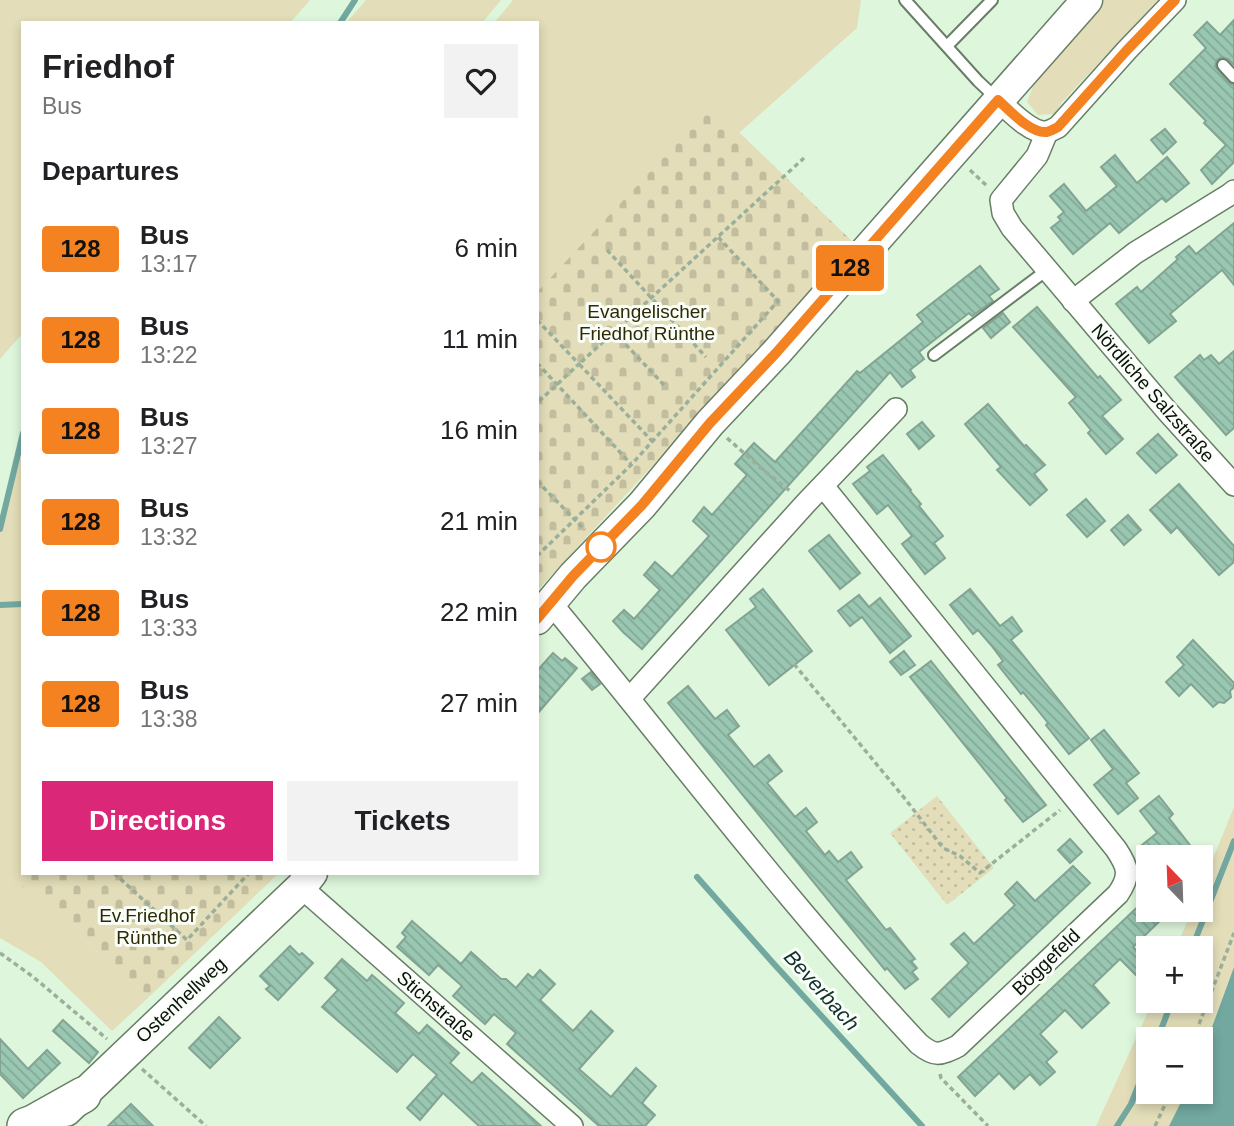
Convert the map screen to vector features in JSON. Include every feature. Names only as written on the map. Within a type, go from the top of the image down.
[{"type":"main road","points":[[544,610],[642,505],[710,423],[785,343],[1087,0]]},
{"type":"main road","name":"Ostenhellweg","points":[[50,1126],[307,880]]},
{"type":"main road","points":[[25,1126],[83,1095]]},
{"type":"main road","points":[[64,1126],[83,1095]]},
{"type":"street","points":[[998,100],[1034,129],[1046,132],[1058,127],[1175,0]]},
{"type":"street","points":[[1001,200],[1037,156],[1046,132]]},
{"type":"street","points":[[1073,301],[1135,253],[1232,196]]},
{"type":"street","name":"Nördliche Salzstraße","points":[[1001,200],[1003,213],[1012,228],[1234,485]]},
{"type":"street","points":[[630,698],[806,503],[896,410]]},
{"type":"street","name":"Böggefeld","points":[[823,486],[1125,862],[1125,883],[1118,894],[958,1046],[937,1055]]},
{"type":"street","points":[[544,610],[630,698],[863,984],[919,1044],[937,1055]]},
{"type":"street","name":"Stichstraße","points":[[307,880],[572,1126]]},
{"type":"lane","points":[[905,0],[978,82],[998,100]]},
{"type":"lane","points":[[947,46],[992,0]]},
{"type":"lane","points":[[1223,65],[1234,76]]},
{"type":"lane","points":[[934,355],[1047,270]]},
{"type":"path","points":[[951,152],[1001,200]]},
{"type":"path","points":[[539,401],[804,158]]},
{"type":"path","points":[[539,553],[653,442],[778,301],[718,237]]},
{"type":"path","points":[[607,250],[706,357]]},
{"type":"path","points":[[539,322],[653,442]]},
{"type":"path","points":[[614,332],[664,385]]},
{"type":"path","points":[[539,365],[632,464]]},
{"type":"path","points":[[729,440],[806,503]]},
{"type":"path","points":[[539,483],[602,546]]},
{"type":"path","points":[[794,664],[943,848],[960,856],[980,873],[1075,799]]},
{"type":"path","points":[[116,875],[187,940],[246,875]]},
{"type":"path","points":[[1198,1027],[1234,933]]},
{"type":"path","points":[[0,953],[125,1053],[206,1126]]},
{"type":"path","points":[[937,1055],[941,1078],[988,1126]]},
{"type":"path","points":[[1155,1126],[1165,1104]]},
{"type":"green space","points":[[0,0],[310,0],[292,21],[21,21],[21,335],[0,359]]},
{"type":"green space","points":[[366,0],[501,0],[484,21],[348,21]]},
{"type":"green space","points":[[513,0],[861,0],[857,28],[739,133],[712,107],[539,290],[539,21],[496,21]]},
{"type":"green space","points":[[1104,0],[1158,0],[1062,102],[1055,114],[1038,115],[1027,102],[1038,74]]},
{"type":"green space","name":"Evangelischer Friedhof Rünthe","points":[[712,106],[856,245],[539,589],[539,290]]},
{"type":"green space","points":[[21,458],[21,875],[29,875],[21,885],[149,997],[112,1031],[41,962],[0,938],[0,517]]},
{"type":"green space","points":[[937,796],[994,868],[947,905],[890,833]]},
{"type":"green space","points":[[1234,807],[1234,967],[1212,1027],[1141,1027],[1148,1013],[1213,1013],[1213,936],[1181,936],[1187,922],[1213,922],[1213,859]]},
{"type":"green space","name":"Ev.Friedhof Rünthe","points":[[29,875],[277,875],[149,997],[21,885]]},
{"type":"green space","points":[[1136,1038],[1136,1104],[1180,1104],[1169,1126],[1096,1126]]},
{"type":"water","points":[[1234,967],[1234,1126],[1169,1126],[1180,1104],[1213,1104],[1212,1027]]},
{"type":"building","points":[[1234,20],[1234,65],[1222,57],[1217,60],[1215,66],[1228,82],[1234,85],[1234,162],[1212,184],[1201,170],[1226,145],[1170,84],[1206,48],[1194,35],[1207,22],[1220,35]]},
{"type":"building","points":[[1165,129],[1176,142],[1163,154],[1151,140]]},
{"type":"building","points":[[1115,155],[1137,183],[1167,157],[1189,183],[1166,202],[1162,198],[1119,233],[1110,223],[1073,254],[1051,228],[1061,220],[1058,217],[1064,212],[1050,196],[1064,184],[1086,211],[1117,186],[1101,167]]},
{"type":"building","points":[[1234,223],[1234,285],[1222,270],[1170,314],[1176,321],[1149,343],[1116,304],[1137,287],[1141,292],[1189,246],[1196,254]]},
{"type":"building","points":[[980,266],[999,289],[989,296],[993,301],[972,316],[969,313],[919,352],[924,359],[910,370],[915,377],[902,387],[890,372],[642,649],[623,632],[613,621],[624,610],[634,619],[660,590],[644,575],[655,562],[672,577],[709,536],[693,521],[704,507],[712,515],[747,475],[735,464],[754,443],[775,462],[857,371],[860,373],[923,322],[917,315]]},
{"type":"building","points":[[1037,307],[1098,378],[1100,376],[1121,400],[1102,416],[1123,439],[1106,454],[1088,433],[1091,430],[1069,403],[1076,397],[1013,327]]},
{"type":"building","points":[[1003,313],[1010,322],[991,338],[983,328]]},
{"type":"building","points":[[1234,351],[1234,428],[1226,435],[1175,377],[1200,355],[1204,360],[1211,355],[1219,364]]},
{"type":"building","points":[[988,404],[1024,446],[1045,465],[1034,474],[1047,490],[1030,505],[997,470],[1001,467],[965,424]]},
{"type":"building","points":[[922,422],[934,436],[919,449],[907,434]]},
{"type":"building","points":[[1158,434],[1177,455],[1156,473],[1137,453]]},
{"type":"building","points":[[883,455],[943,536],[934,543],[945,558],[925,574],[902,544],[912,536],[888,505],[877,514],[853,484],[870,471],[867,467]]},
{"type":"building","points":[[1179,484],[1234,546],[1234,562],[1219,575],[1177,527],[1171,533],[1150,510]]},
{"type":"building","points":[[1086,499],[1105,521],[1087,537],[1067,515]]},
{"type":"building","points":[[1128,515],[1141,530],[1124,545],[1111,530]]},
{"type":"building","points":[[829,535],[860,573],[840,589],[809,551]]},
{"type":"building","points":[[763,589],[812,651],[769,685],[726,630],[756,607],[750,599]]},
{"type":"building","points":[[970,589],[1000,626],[1012,617],[1022,631],[1011,640],[1089,738],[1069,754],[1046,725],[1048,723],[998,665],[1003,661],[991,645],[978,630],[973,634],[950,605]]},
{"type":"building","points":[[859,595],[869,607],[880,598],[911,636],[890,653],[862,617],[850,626],[838,611]]},
{"type":"building","points":[[1193,640],[1234,683],[1230,691],[1231,697],[1224,703],[1219,702],[1213,707],[1191,684],[1179,696],[1166,682],[1184,665],[1177,657]]},
{"type":"building","points":[[904,651],[915,665],[901,675],[890,662]]},
{"type":"building","points":[[553,653],[562,661],[565,658],[577,668],[539,712],[539,669]]},
{"type":"building","points":[[931,661],[1046,805],[1023,822],[1005,800],[1007,798],[910,677]]},
{"type":"building","points":[[591,672],[600,684],[592,690],[582,679]]},
{"type":"building","points":[[688,686],[715,719],[727,710],[739,726],[728,735],[754,767],[769,755],[782,771],[767,783],[795,817],[806,808],[817,822],[806,831],[825,855],[829,851],[838,862],[851,852],[862,867],[846,880],[886,930],[890,928],[915,959],[911,961],[917,968],[912,972],[918,979],[905,989],[887,968],[885,970],[668,703]]},
{"type":"building","points":[[1104,730],[1139,773],[1126,783],[1138,798],[1118,814],[1094,785],[1113,769],[1091,740]]},
{"type":"building","points":[[1159,796],[1173,814],[1169,818],[1190,845],[1142,845],[1157,833],[1140,811]]},
{"type":"building","points":[[1070,839],[1082,852],[1070,863],[1058,850]]},
{"type":"building","points":[[1073,866],[1090,883],[949,1017],[932,999],[969,963],[951,944],[964,933],[974,944],[1015,905],[1005,894],[1017,882],[1035,901]]},
{"type":"building","points":[[1136,908],[1136,922],[1159,922],[1144,936],[1136,936],[1136,944],[1133,947],[1136,950],[1136,975],[1120,959],[1093,985],[1109,1003],[1082,1028],[1065,1010],[1040,1034],[1057,1052],[1046,1062],[1055,1072],[1040,1085],[1030,1074],[1014,1089],[999,1073],[975,1096],[958,1077]]},
{"type":"building","points":[[412,921],[461,964],[471,952],[501,979],[506,979],[516,988],[528,974],[533,978],[540,970],[555,984],[540,1000],[573,1031],[591,1011],[613,1031],[579,1069],[611,1097],[636,1068],[656,1086],[642,1103],[655,1115],[645,1126],[599,1126],[507,1044],[516,1033],[494,1014],[485,1024],[453,996],[462,986],[438,965],[429,975],[397,947],[406,937],[402,933]]},
{"type":"building","points":[[290,946],[313,963],[278,1000],[266,989],[270,986],[260,976]]},
{"type":"building","points":[[342,959],[367,981],[372,975],[404,1003],[395,1013],[419,1034],[427,1025],[459,1053],[450,1063],[472,1083],[482,1073],[541,1126],[479,1126],[443,1093],[420,1120],[407,1108],[437,1075],[413,1054],[397,1072],[322,1007],[338,990],[325,978]]},
{"type":"building","points":[[219,1017],[240,1038],[210,1068],[189,1048]]},
{"type":"building","points":[[63,1020],[98,1052],[89,1063],[53,1031]]},
{"type":"building","points":[[0,1039],[28,1069],[47,1050],[60,1063],[23,1098],[0,1074]]},
{"type":"building","points":[[131,1104],[153,1126],[108,1126]]},
{"type":"waterway","points":[[341,21],[355,0]]},
{"type":"waterway","points":[[0,529],[21,441]]},
{"type":"waterway","name":"Beverbach","points":[[0,605],[21,604]]},
{"type":"waterway","points":[[1197,936],[1234,841]]},
{"type":"waterway","name":"Beverbach","points":[[697,877],[922,1126]]},
{"type":"waterway","points":[[1162,1027],[1167,1013]]},
{"type":"waterway","points":[[1117,1126],[1136,1092]]},
{"type":"bus line","name":"128","points":[[539,616],[573,576],[642,505],[710,423],[776,353],[998,100],[1034,129],[1046,132],[1058,127],[1175,0]]}]
